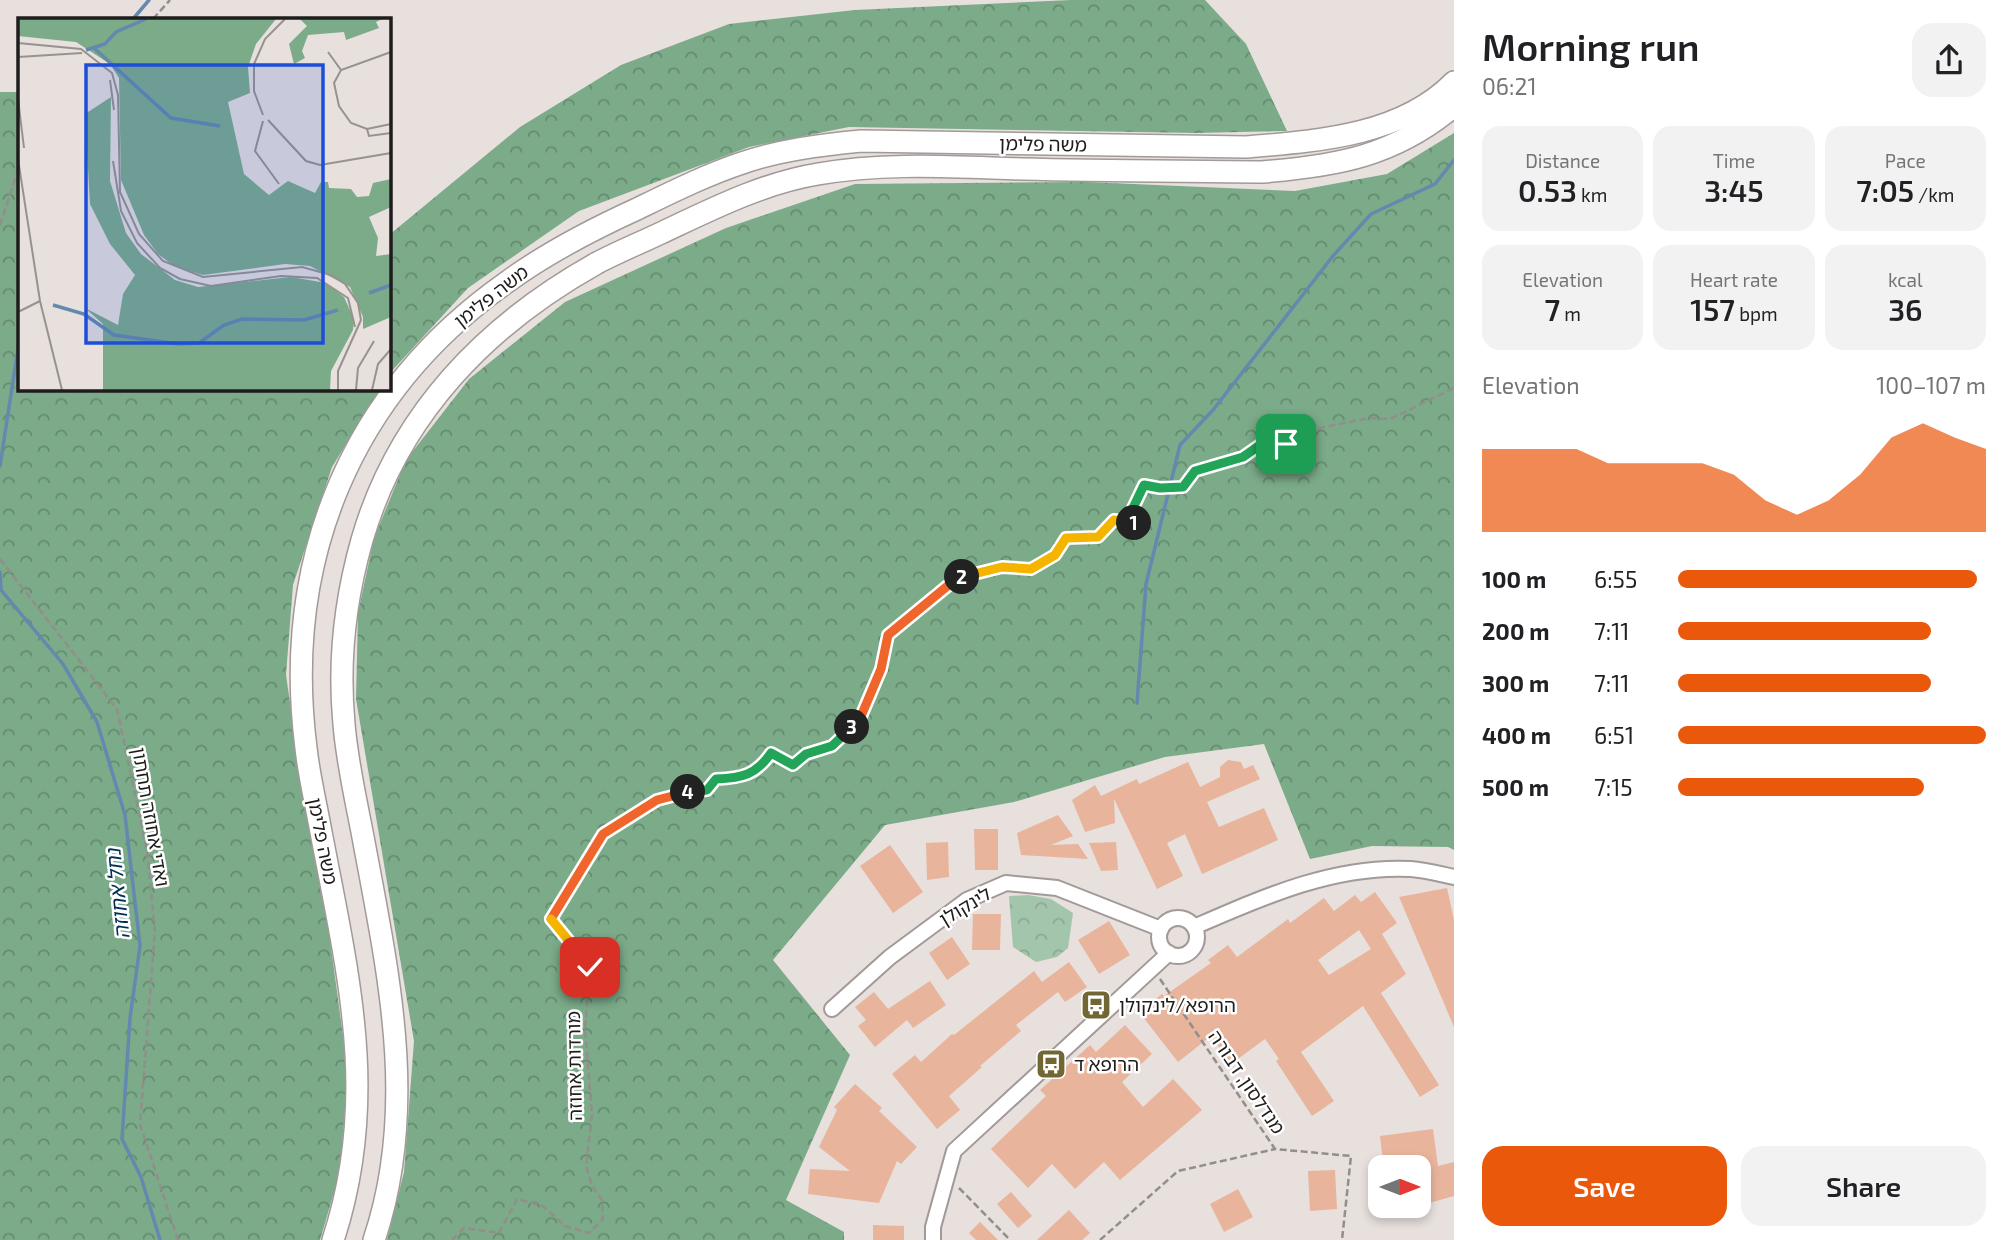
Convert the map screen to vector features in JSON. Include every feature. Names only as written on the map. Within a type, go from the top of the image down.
[{"type":"main road","name":"משה פלימן","points":[[332,1240],[342,1211],[354,1156],[358,1073],[346,962],[306,749],[301,657],[306,607],[327,517],[347,468],[374,417],[396,386],[436,340],[485,297],[572,239],[710,175],[772,154],[827,144],[885,141],[1246,147],[1281,144],[1350,134],[1408,116],[1435,99],[1454,82]]},
{"type":"main road","name":"משה פלימן","points":[[374,1240],[394,1159],[398,1072],[391,990],[346,746],[341,683],[343,634],[356,562],[380,490],[411,430],[430,401],[468,359],[524,311],[599,262],[725,203],[793,179],[844,170],[923,166],[1234,171],[1298,169],[1372,154],[1417,134],[1454,106]]},
{"type":"street","points":[[1194,927],[1266,895],[1320,878],[1366,870],[1412,869],[1454,877]]},
{"type":"street","name":"לינקולן","points":[[832,1009],[890,957],[967,900],[1006,883],[1057,888],[1161,929]]},
{"type":"street","points":[[1176,918],[1190,922],[1194,927],[1196,940],[1190,951],[1181,955],[1168,953],[1160,942],[1164,924],[1176,918]]},
{"type":"street","points":[[933,1240],[933,1227],[954,1151],[1168,953]]},
{"type":"path","points":[[154,18],[170,0]]},
{"type":"path","points":[[0,225],[18,170]]},
{"type":"path","name":"מורדות אחוזה","points":[[452,1240],[464,1228],[499,1233],[517,1199],[543,1206],[565,1226],[589,1233],[603,1219],[602,1200],[592,1186],[586,1166],[592,1115],[585,1029],[590,967],[551,918],[603,834],[657,800],[707,790],[716,779],[733,778],[760,769],[771,753],[793,765],[806,754],[832,746],[859,721],[881,669],[888,635],[956,579],[1002,567],[1031,569],[1055,555],[1066,538],[1098,537],[1114,520],[1134,524],[1133,508],[1144,485],[1160,488],[1183,487],[1195,471],[1243,457],[1260,445],[1286,444],[1324,427],[1370,418],[1390,419],[1454,388]]},
{"type":"path","name":"ואדי אחוזה תחתון","points":[[0,559],[117,709],[147,851],[155,931],[140,1124],[178,1240]]},
{"type":"path","name":"מנדלסון, דבורה","points":[[1152,968],[1275,1149],[1352,1156],[1342,1240]]},
{"type":"path","points":[[1100,1240],[1178,1171],[1275,1149]]},
{"type":"path","points":[[947,1176],[1010,1240]]},
{"type":"green space","points":[[1071,0],[1205,0],[1246,44],[1287,131],[1195,133],[849,127],[749,147],[579,211],[468,288],[390,373],[390,234],[520,127],[621,65],[729,24],[855,10]]},
{"type":"green space","points":[[0,92],[18,92],[18,390],[379,390],[332,467],[293,585],[286,675],[304,799],[326,910],[348,1073],[340,1172],[320,1240],[0,1240]]},
{"type":"green space","points":[[1454,133],[1454,850],[1448,847],[1372,846],[1310,859],[1264,744],[1165,757],[1014,802],[885,825],[773,960],[850,1055],[786,1200],[844,1232],[844,1240],[387,1240],[404,1172],[414,1041],[356,699],[358,613],[374,538],[406,460],[469,379],[565,302],[726,228],[855,184],[1087,182],[1295,191],[1387,174]]},
{"type":"green space","points":[[1028,895],[1051,899],[1073,913],[1068,948],[1057,957],[1036,962],[1013,947],[1009,896]]},
{"type":"building","points":[[1228,760],[1241,762],[1244,769],[1253,765],[1260,779],[1207,802],[1219,827],[1264,808],[1278,840],[1202,874],[1185,834],[1167,843],[1183,876],[1157,889],[1114,799],[1115,823],[1085,832],[1072,800],[1095,785],[1101,796],[1137,779],[1139,784],[1188,762],[1200,787],[1220,777],[1220,767]]},
{"type":"building","points":[[1058,815],[1073,836],[1051,845],[1078,844],[1088,859],[1021,855],[1017,833]]},
{"type":"building","points":[[974,829],[998,829],[998,870],[975,870]]},
{"type":"building","points":[[948,842],[949,877],[927,880],[926,843]]},
{"type":"building","points":[[1116,842],[1118,870],[1101,871],[1089,843]]},
{"type":"building","points":[[890,845],[923,892],[893,913],[860,866]]},
{"type":"building","points":[[1447,888],[1454,920],[1454,1027],[1399,897]]},
{"type":"building","points":[[1375,892],[1397,923],[1382,934],[1406,974],[1381,993],[1439,1085],[1420,1097],[1363,1006],[1301,1052],[1334,1101],[1312,1116],[1265,1039],[1231,1064],[1211,1036],[1178,1062],[1139,1012],[1211,963],[1208,960],[1228,945],[1237,957],[1288,919],[1290,923],[1324,898],[1334,911],[1355,895],[1361,902]],"holes":[[[1359,930],[1371,949],[1329,975],[1318,960]]]},
{"type":"building","points":[[973,914],[1001,914],[1000,950],[972,950]]},
{"type":"building","points":[[1109,921],[1130,955],[1099,974],[1078,940]]},
{"type":"building","points":[[952,937],[970,964],[947,980],[929,953]]},
{"type":"building","points":[[1069,962],[1087,987],[1065,1002],[1058,992],[1016,1025],[1021,1031],[949,1096],[960,1110],[937,1129],[892,1074],[915,1055],[921,1062],[952,1034],[1034,971],[1042,982]]},
{"type":"building","points":[[930,981],[946,1005],[913,1028],[907,1020],[875,1047],[858,1026],[866,1020],[855,1007],[874,992],[888,1009]]},
{"type":"building","points":[[1125,1025],[1152,1054],[1122,1082],[1143,1107],[1173,1079],[1202,1110],[1120,1180],[1104,1162],[1075,1189],[1052,1164],[1028,1188],[991,1149],[1046,1096],[1040,1090],[1090,1045],[1096,1052]]},
{"type":"building","points":[[855,1084],[882,1108],[879,1111],[917,1147],[901,1164],[897,1161],[879,1203],[808,1194],[810,1169],[850,1171],[819,1147],[837,1110],[834,1107]]},
{"type":"building","points":[[1433,1129],[1438,1166],[1454,1162],[1454,1196],[1432,1202],[1432,1155],[1382,1155],[1380,1136]]},
{"type":"building","points":[[1335,1170],[1337,1209],[1310,1211],[1308,1171]]},
{"type":"building","points":[[1238,1189],[1253,1217],[1224,1232],[1210,1204]]},
{"type":"building","points":[[1011,1192],[1032,1216],[1018,1228],[997,1204]]},
{"type":"building","points":[[1069,1210],[1090,1233],[1082,1240],[1037,1240]]},
{"type":"building","points":[[980,1222],[998,1240],[976,1240],[969,1233]]},
{"type":"building","points":[[873,1225],[904,1226],[904,1240],[873,1240]]},
{"type":"waterway","name":"נחל אחוזה","points":[[134,18],[149,0]]},
{"type":"waterway","points":[[1137,703],[1146,584],[1180,445],[1213,410],[1333,256],[1371,214],[1435,184],[1454,160]]},
{"type":"waterway","name":"נחל אחוזה","points":[[0,466],[18,349]]},
{"type":"waterway","name":"נחל אחוזה","points":[[0,572],[1,590],[63,664],[97,722],[125,815],[140,946],[130,1018],[122,1139],[141,1177],[160,1240]]},
{"type":"place","name":"הרופא/לינקולן","points":[[1096,1005]]},
{"type":"place","name":"הרופא ד","points":[[1051,1064]]},
{"type":"route","points":[[590,967],[551,918],[603,834],[657,800],[707,790],[716,779],[733,778],[760,769],[771,753],[793,765],[806,754],[832,746],[859,721],[881,669],[888,635],[956,579],[1002,567],[1031,569],[1055,555],[1066,538],[1098,537],[1114,520],[1134,524],[1133,508],[1144,485],[1160,488],[1183,487],[1195,471],[1243,457],[1260,445],[1286,444]]}]
